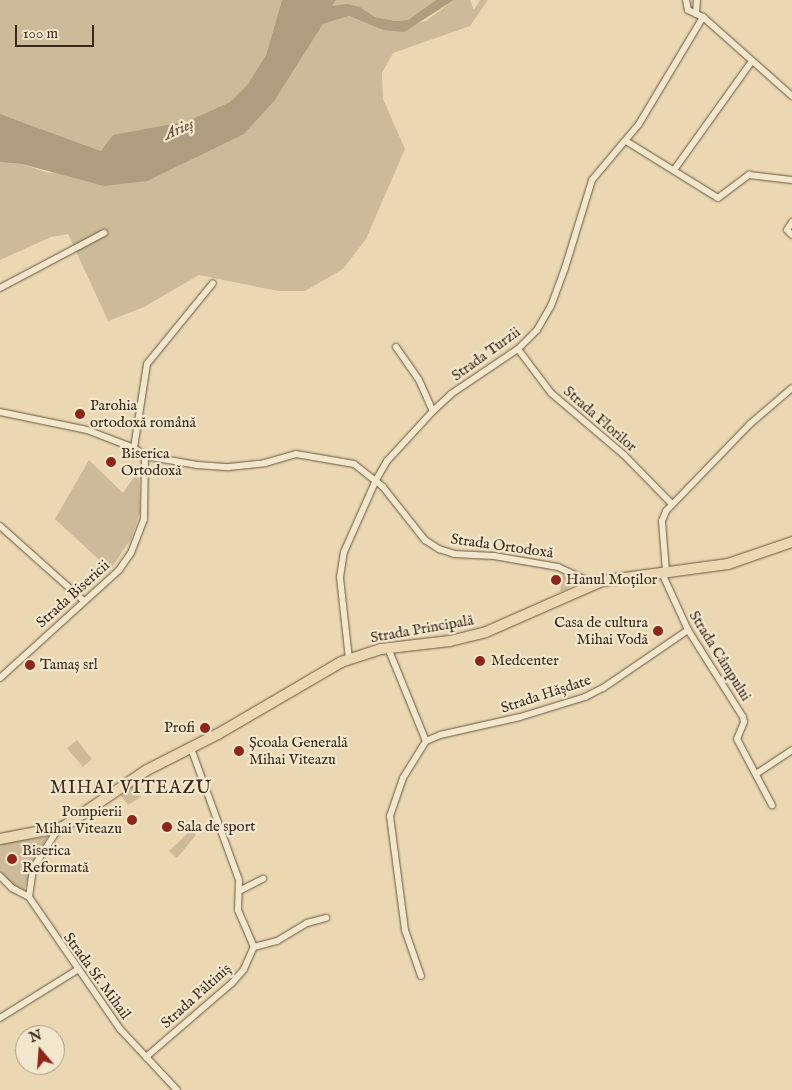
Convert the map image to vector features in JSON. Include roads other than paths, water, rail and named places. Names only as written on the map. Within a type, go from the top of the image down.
[{"type":"main road","name":"Strada Principală","points":[[0,839],[58,829],[147,770],[191,748],[349,659],[388,648],[450,641],[486,632],[594,584],[663,571],[728,564],[792,542]]},
{"type":"street","points":[[686,0],[688,10],[700,15],[792,96]]},
{"type":"street","points":[[697,0],[700,15]]},
{"type":"street","name":"Strada Turzii","points":[[349,659],[340,577],[344,552],[376,480],[387,461],[433,411],[452,394],[518,349],[537,330],[551,306],[592,180],[626,141],[655,100],[700,15]]},
{"type":"street","points":[[674,170],[752,60]]},
{"type":"street","points":[[626,141],[718,198],[749,175],[792,180]]},
{"type":"street","points":[[792,222],[787,230],[792,235]]},
{"type":"street","points":[[0,288],[104,233]]},
{"type":"street","points":[[134,448],[145,373],[151,357],[213,283]]},
{"type":"street","points":[[396,347],[419,380],[433,411]]},
{"type":"street","name":"Strada Florilor","points":[[518,349],[551,393],[624,455],[671,503]]},
{"type":"street","points":[[663,571],[662,521],[671,503],[750,424],[792,388]]},
{"type":"street","name":"Strada Ortodoxă","points":[[0,412],[87,430],[134,448],[145,456],[229,467],[265,463],[296,454],[354,464],[376,480],[425,540],[439,549],[454,554],[494,556],[558,567],[594,584]]},
{"type":"street","name":"Strada Bisericii","points":[[0,678],[119,570],[141,533],[146,491],[145,456]]},
{"type":"street","points":[[0,526],[84,601]]},
{"type":"street","name":"Strada Câmpului","points":[[663,571],[688,630],[743,717],[744,722],[737,739],[772,805]]},
{"type":"street","name":"Strada Hășdate","points":[[426,741],[440,735],[520,717],[585,697],[603,688],[688,630]]},
{"type":"street","points":[[388,648],[426,741],[403,778],[390,816],[405,930],[421,976]]},
{"type":"street","points":[[191,748],[241,890],[238,910],[254,947],[278,941],[307,924],[326,918]]},
{"type":"street","points":[[756,774],[792,750]]},
{"type":"street","points":[[29,897],[33,868],[58,829]]},
{"type":"street","name":"Strada Sf. Mihail","points":[[0,876],[12,888],[29,897],[77,970],[120,1029],[177,1090]]},
{"type":"street","points":[[241,890],[263,878]]},
{"type":"street","name":"Strada Păltiniș","points":[[146,1057],[232,983],[244,970],[254,947]]},
{"type":"street","points":[[0,1018],[77,970]]},
{"type":"water","name":"Arieș","points":[[282,0],[336,0],[332,6],[347,4],[360,7],[375,17],[395,21],[408,20],[436,0],[454,0],[404,32],[383,30],[349,16],[323,24],[275,100],[244,134],[147,181],[104,186],[22,164],[0,162],[0,114],[101,151],[113,135],[188,121],[230,102],[248,84],[266,55]]},
{"type":"place","name":"Parohia ortodoxă română","points":[[80,414]]},
{"type":"place","name":"Biserica Ortodoxă","points":[[111,462]]},
{"type":"place","name":"Hanul Moților","points":[[556,580]]},
{"type":"place","name":"Casa de cultura Mihai Vodă","points":[[658,631]]},
{"type":"place","name":"Medcenter","points":[[480,661]]},
{"type":"place","name":"Tamaș srl","points":[[30,665]]},
{"type":"place","name":"Profi","points":[[205,728]]},
{"type":"place","name":"Școala Generală Mihai Viteazu","points":[[239,751]]},
{"type":"place","name":"Pompierii Mihai Viteazu","points":[[132,820]]},
{"type":"place","name":"Sala de sport","points":[[167,827]]},
{"type":"place","name":"Biserica Reformată","points":[[12,859]]},
{"type":"district","name":"MIHAI VITEAZU","points":[[131,789]]}]
